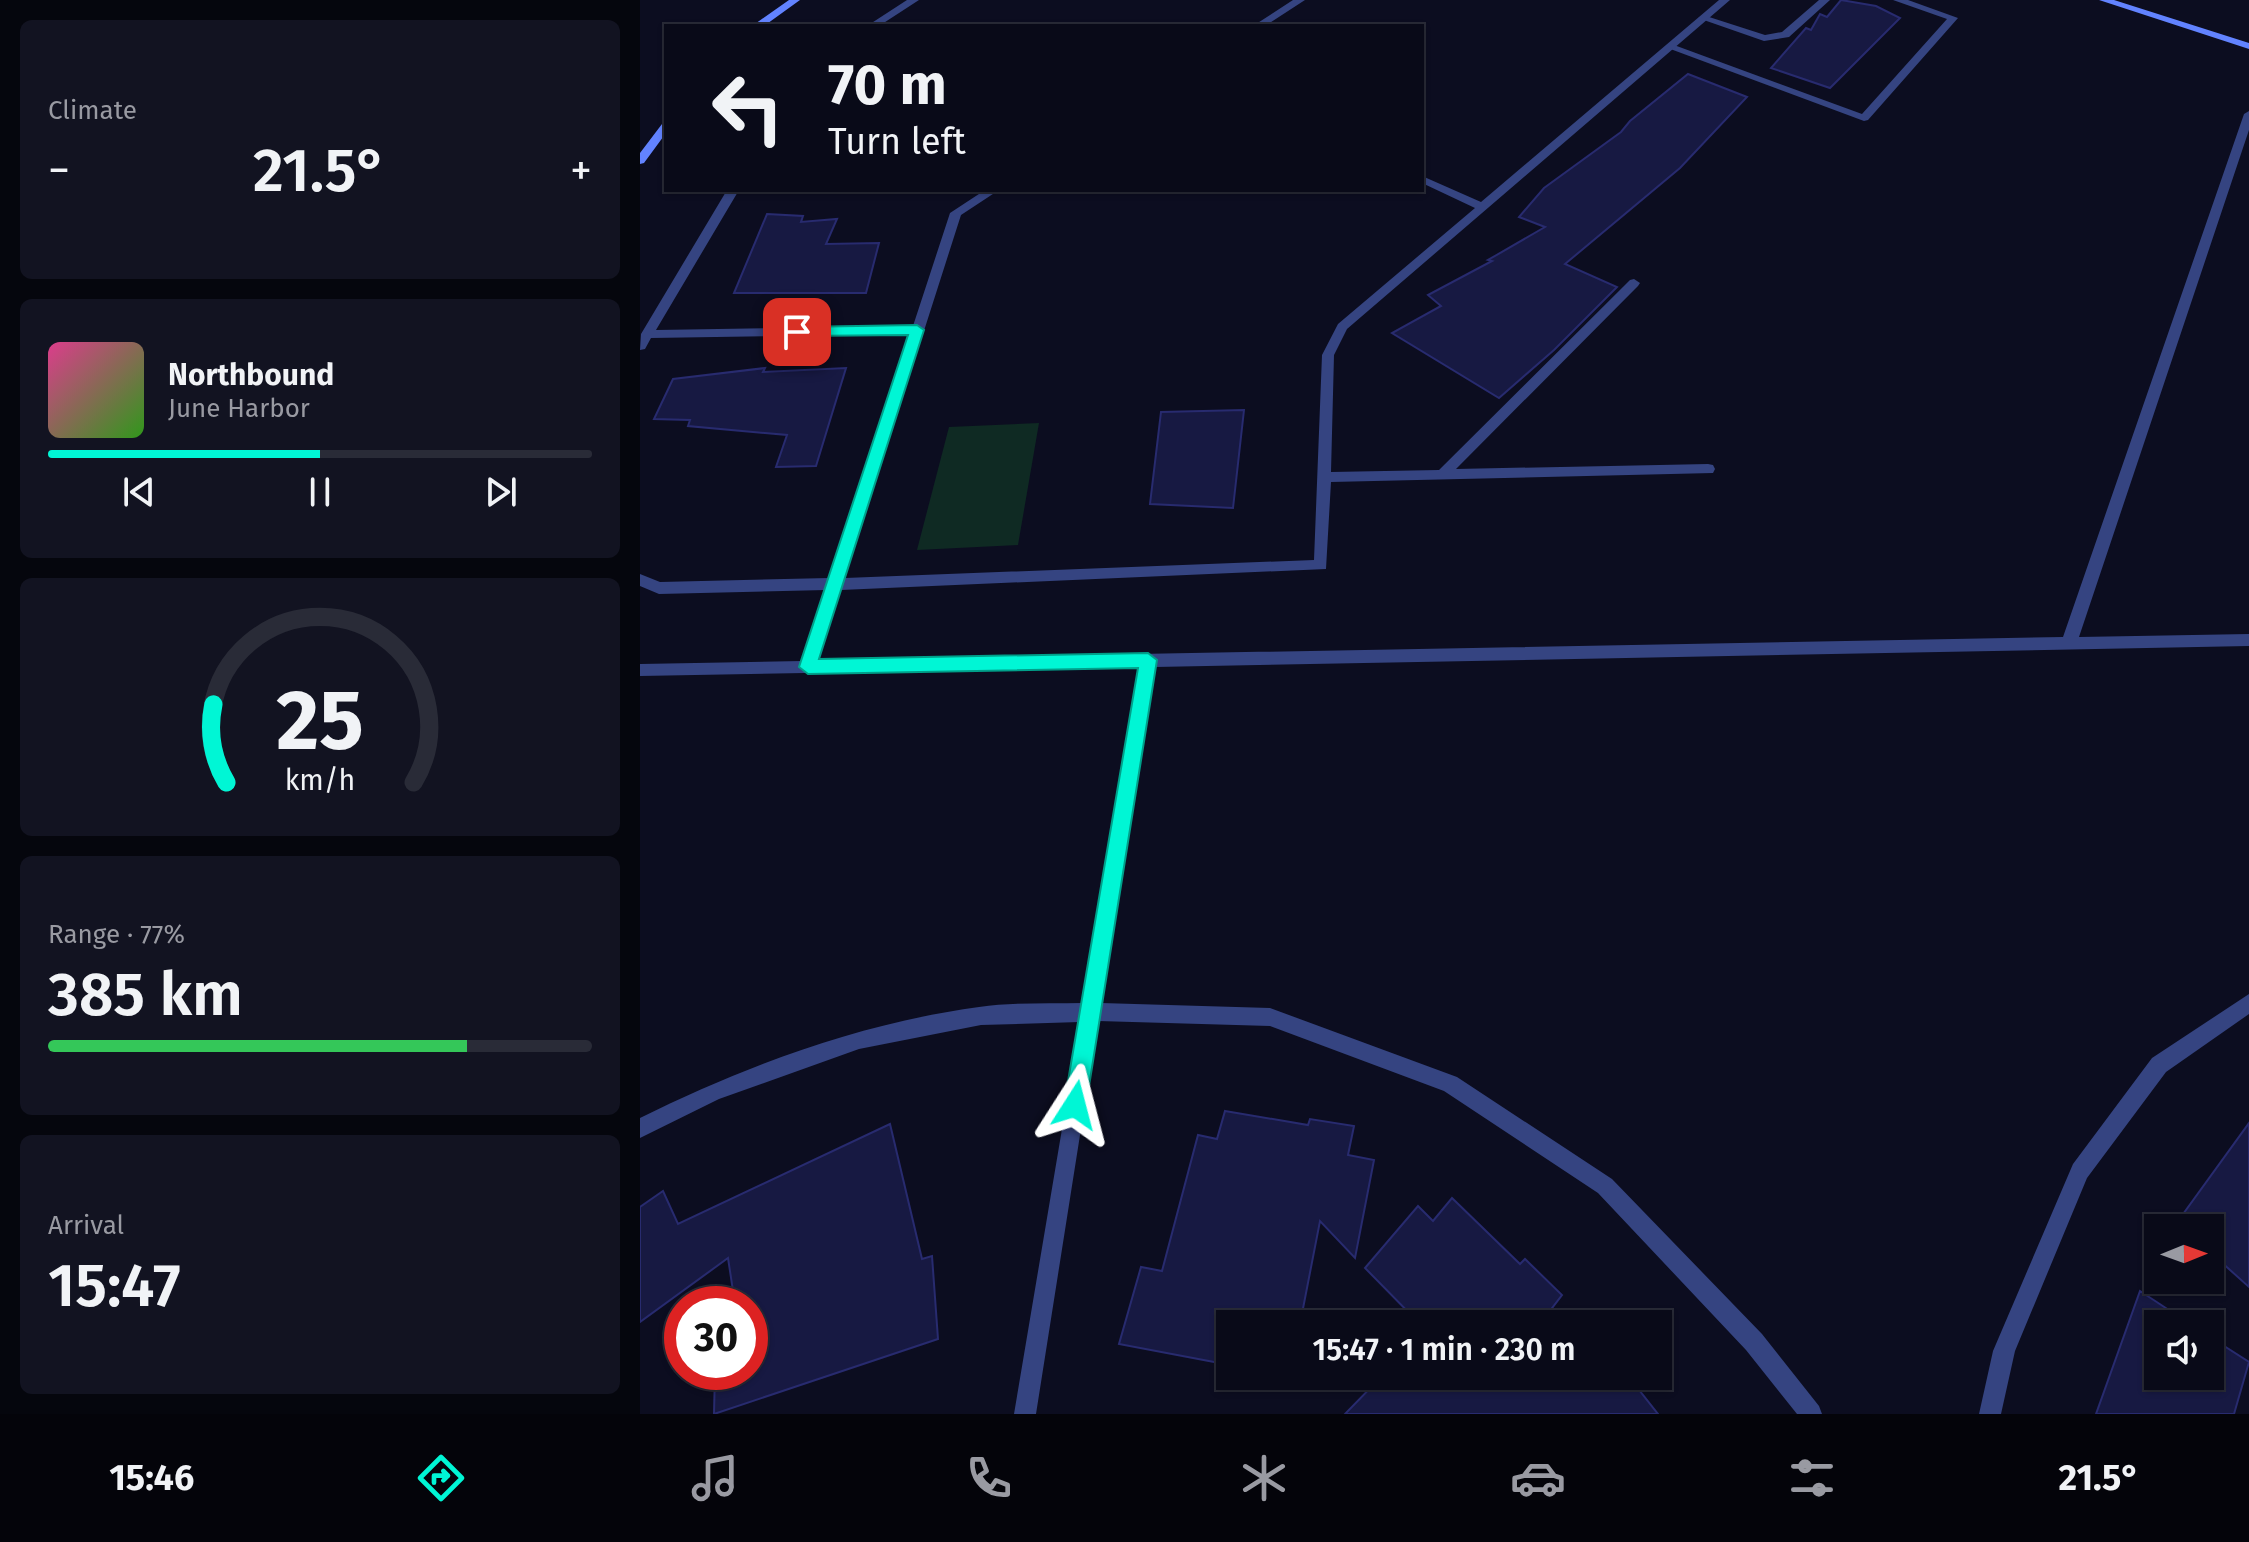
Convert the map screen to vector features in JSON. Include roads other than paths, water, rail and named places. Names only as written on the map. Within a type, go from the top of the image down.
[{"type":"street","points":[[760,24],[795,0]]},
{"type":"street","points":[[875,24],[914,0]]},
{"type":"street","points":[[1261,24],[1300,0]]},
{"type":"street","points":[[640,580],[659,588],[1321,565],[1328,355],[1342,327],[1725,0]]},
{"type":"street","points":[[1703,18],[1764,38],[1785,35],[1825,0]]},
{"type":"street","points":[[1670,47],[1864,118],[1953,18],[1898,0]]},
{"type":"street","points":[[2104,0],[2249,46]]},
{"type":"street","points":[[2069,643],[2249,114]]},
{"type":"street","points":[[640,161],[664,129]]},
{"type":"street","points":[[1424,180],[1483,207]]},
{"type":"street","points":[[644,340],[732,192]]},
{"type":"street","points":[[808,667],[956,213],[990,192]]},
{"type":"street","points":[[1442,475],[1634,283]]},
{"type":"street","points":[[644,340],[917,330]]},
{"type":"street","points":[[1324,477],[1708,469]]},
{"type":"street","points":[[640,670],[2249,640]]},
{"type":"street","points":[[1025,1414],[1148,660]]},
{"type":"street","points":[[1990,1414],[2004,1351],[2080,1171],[2159,1065],[2249,1003]]},
{"type":"street","points":[[640,1128],[715,1091],[859,1040],[981,1016],[1090,1012],[1270,1017],[1450,1084],[1605,1186],[1754,1342],[1811,1414]]}]
